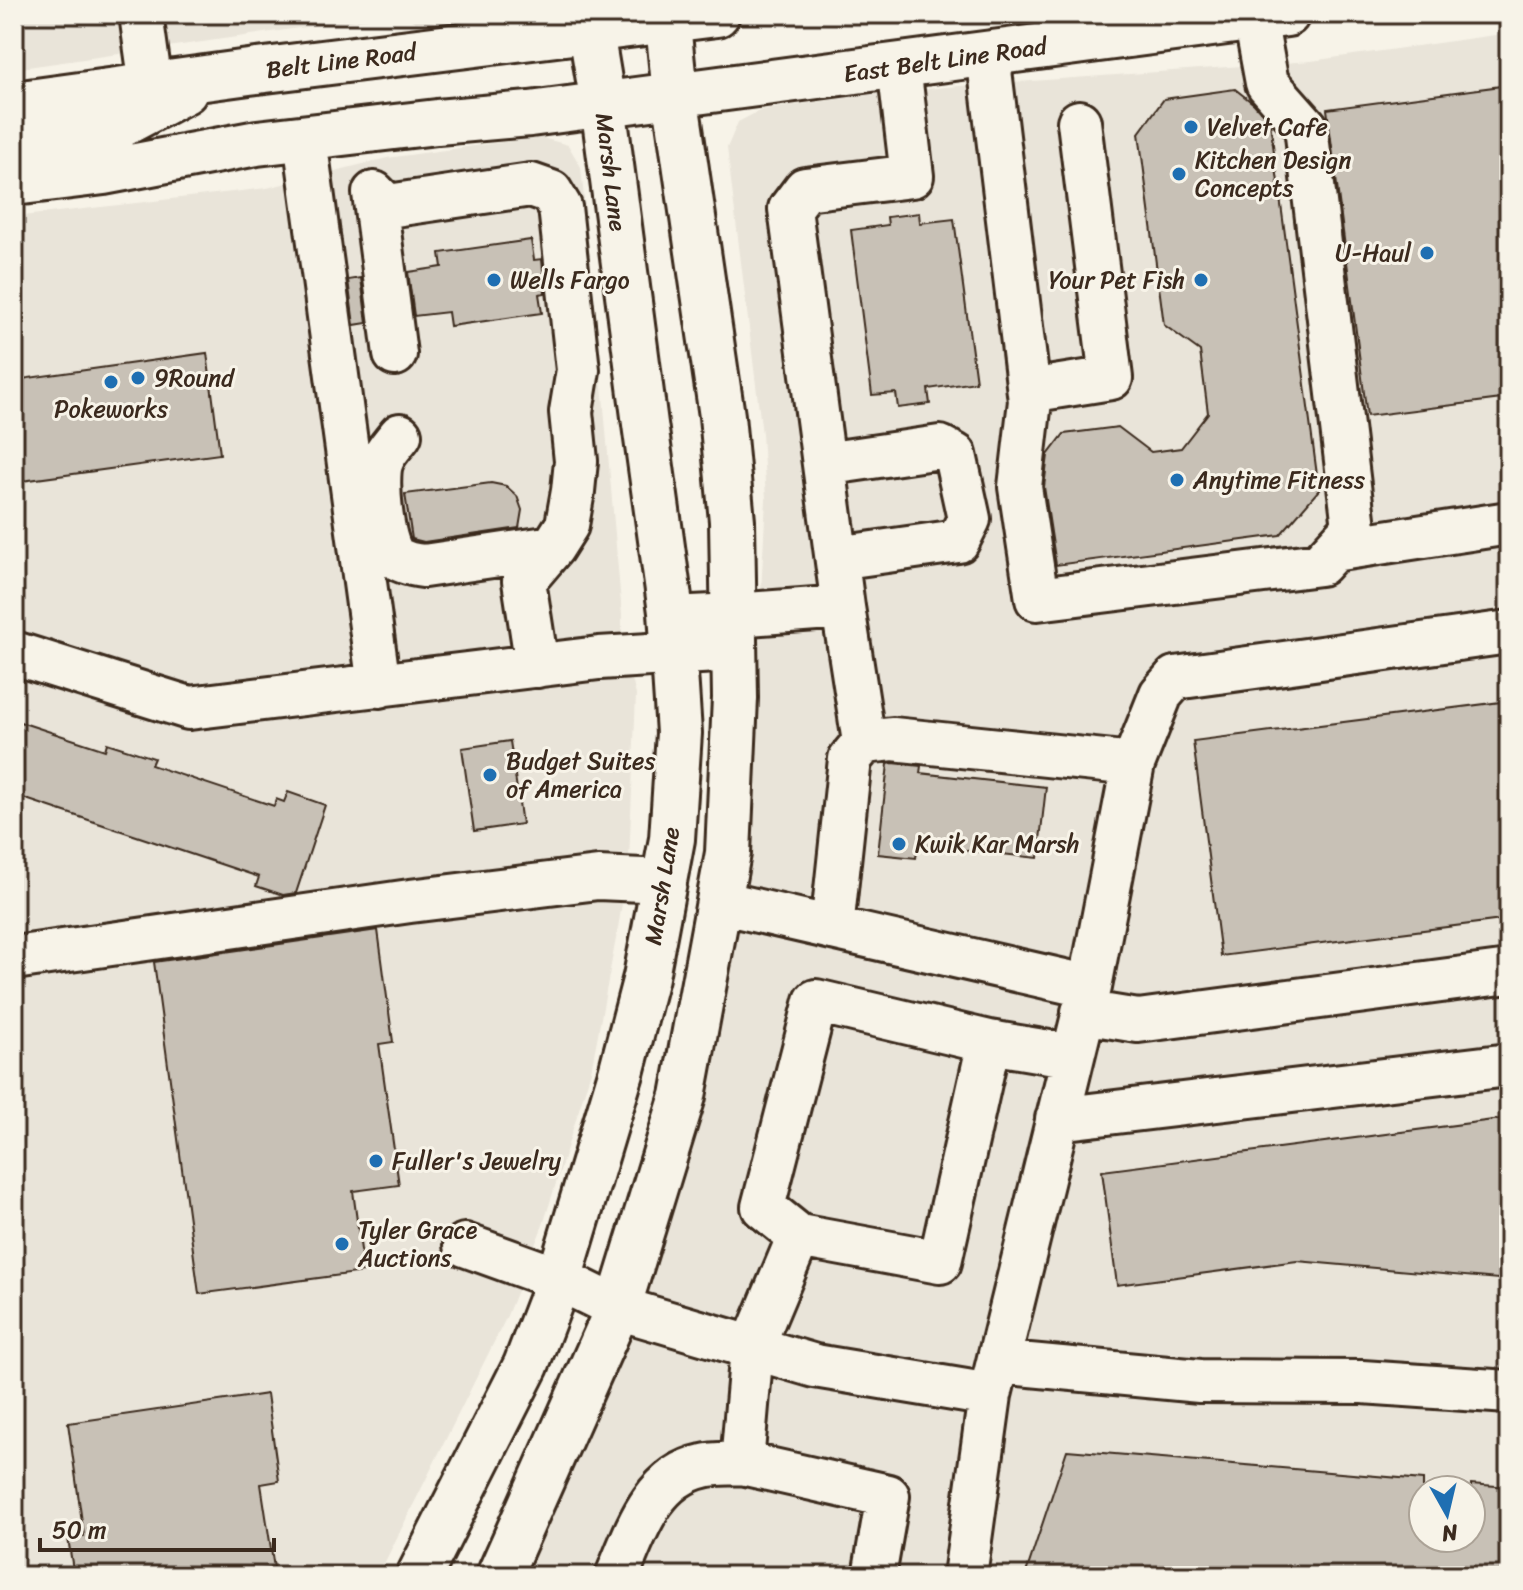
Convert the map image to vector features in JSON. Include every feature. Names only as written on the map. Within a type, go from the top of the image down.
[{"type":"main road","points":[[499,1576],[618,1308],[683,1096],[728,853],[735,698],[732,521],[722,416],[675,94],[667,17],[717,14]]},
{"type":"main road","name":"East Belt Line Road","points":[[603,104],[1271,16]]},
{"type":"main road","name":"Belt Line Road","points":[[14,104],[589,22],[667,17]]},
{"type":"main road","name":"Marsh Lane","points":[[419,1576],[526,1365],[559,1279],[621,1073],[646,977],[672,839],[679,733],[673,635],[603,104],[589,22]]},
{"type":"main road","points":[[14,139],[119,126],[208,78]]},
{"type":"main road","points":[[14,183],[104,172],[257,143],[603,104]]},
{"type":"lane","points":[[141,14],[151,86]]},
{"type":"lane","points":[[988,54],[1030,401],[1020,487],[1037,599],[1320,564],[1354,527],[1306,127],[1267,83],[1271,16]]},
{"type":"lane","points":[[864,742],[790,209],[805,189],[912,176],[899,66]]},
{"type":"lane","points":[[1029,391],[1111,378],[1079,122]]},
{"type":"lane","points":[[305,139],[379,686]]},
{"type":"lane","points":[[395,354],[374,193],[384,203],[395,205],[531,185],[551,192],[560,207],[578,370],[571,412],[576,461],[567,525],[524,581],[537,666]]},
{"type":"lane","points":[[319,245],[380,236]]},
{"type":"lane","points":[[400,435],[381,462],[379,493],[385,537],[394,555],[410,564],[424,566],[553,547]]},
{"type":"lane","points":[[824,464],[940,447],[955,455],[969,519],[958,541],[837,558]]},
{"type":"lane","points":[[1333,550],[1509,523]]},
{"type":"lane","points":[[14,653],[189,708],[599,658],[673,635],[734,632],[843,607]]},
{"type":"lane","points":[[965,1576],[994,1379],[1087,999],[1133,764],[1161,694],[1175,678],[1509,632]]},
{"type":"lane","points":[[832,928],[850,759],[864,742],[893,739],[1133,764]]},
{"type":"lane","points":[[14,958],[380,905],[598,878],[665,881]]},
{"type":"lane","points":[[719,902],[832,928],[1087,999],[1138,1021],[1509,972]]},
{"type":"lane","points":[[989,1042],[940,1262],[799,1236],[763,1207],[816,1001],[989,1042],[1073,1056]]},
{"type":"lane","points":[[1057,1119],[1509,1065]]},
{"type":"lane","points":[[742,1463],[752,1348],[799,1236]]},
{"type":"lane","points":[[465,1245],[559,1279],[618,1308],[815,1366],[994,1379],[1362,1382],[1509,1392]]},
{"type":"lane","points":[[617,1576],[645,1512],[664,1486],[703,1466],[742,1463],[888,1496],[874,1576]]},
{"type":"shaded area","points":[[14,14],[397,14],[14,69]]},
{"type":"shaded area","points":[[404,14],[500,14],[416,23]]},
{"type":"shaded area","points":[[1509,33],[1509,1576],[523,1576],[610,1380],[667,1231],[704,1092],[735,951],[746,872],[766,499],[762,434],[727,148],[738,122],[761,110],[946,87],[1311,61]]},
{"type":"shaded area","points":[[539,137],[568,145],[581,167],[622,640],[636,695],[629,861],[618,928],[591,1071],[543,1225],[506,1318],[378,1576],[14,1576],[14,217],[267,188],[387,158]]},
{"type":"building","name":"U-Haul","points":[[1509,85],[1509,398],[1367,416],[1327,109]]},
{"type":"building","points":[[1235,89],[1270,122],[1319,490],[1280,535],[1056,565],[1044,487],[1048,455],[1064,434],[1118,427],[1151,452],[1181,448],[1208,413],[1200,351],[1164,325],[1139,133],[1164,99]]},
{"type":"building","points":[[919,213],[920,223],[954,219],[976,382],[928,389],[930,404],[898,408],[896,393],[872,395],[851,230],[888,225],[887,217]]},
{"type":"building","name":"Wells Fargo","points":[[531,240],[534,260],[542,259],[545,293],[539,294],[542,313],[450,326],[448,312],[414,316],[408,272],[442,267],[440,253]]},
{"type":"building","points":[[361,278],[367,323],[354,325],[348,280]]},
{"type":"building","points":[[207,353],[220,454],[14,482],[14,380]]},
{"type":"building","points":[[491,483],[506,486],[517,496],[522,510],[519,528],[424,542],[412,539],[405,494]]},
{"type":"building","points":[[1509,701],[1509,919],[1221,956],[1193,741]]},
{"type":"building","points":[[14,720],[105,750],[107,743],[154,758],[151,765],[274,806],[276,799],[284,802],[288,792],[325,805],[296,893],[283,895],[256,886],[259,877],[14,795]]},
{"type":"building","name":"Budget Suites of America","points":[[510,741],[522,824],[474,831],[462,748]]},
{"type":"building","points":[[888,764],[921,766],[920,773],[1046,787],[1038,858],[918,845],[916,858],[878,854]]},
{"type":"building","points":[[378,930],[393,1042],[379,1044],[399,1185],[353,1191],[364,1272],[199,1294],[154,962]]},
{"type":"building","points":[[1509,1118],[1509,1280],[1297,1261],[1117,1285],[1102,1171]]},
{"type":"building","points":[[267,1394],[279,1481],[261,1484],[274,1568],[232,1576],[74,1576],[68,1538],[84,1536],[68,1423]]},
{"type":"building","points":[[1067,1450],[1407,1479],[1407,1554],[1487,1554],[1487,1485],[1509,1487],[1509,1576],[1025,1576]]},
{"type":"place","name":"Velvet Cafe","points":[[1191,127]]},
{"type":"place","name":"Kitchen Design Concepts","points":[[1179,174]]},
{"type":"place","name":"U-Haul","points":[[1427,253]]},
{"type":"place","name":"Wells Fargo","points":[[494,280]]},
{"type":"place","name":"Your Pet Fish","points":[[1201,280]]},
{"type":"place","name":"9Round","points":[[138,378]]},
{"type":"place","name":"Pokeworks","points":[[111,382]]},
{"type":"place","name":"Anytime Fitness","points":[[1177,480]]},
{"type":"place","name":"Budget Suites of America","points":[[490,775]]},
{"type":"place","name":"Kwik Kar Marsh","points":[[899,844]]},
{"type":"place","name":"Fuller's Jewelry","points":[[376,1161]]},
{"type":"place","name":"Tyler Grace Auctions","points":[[342,1244]]}]
